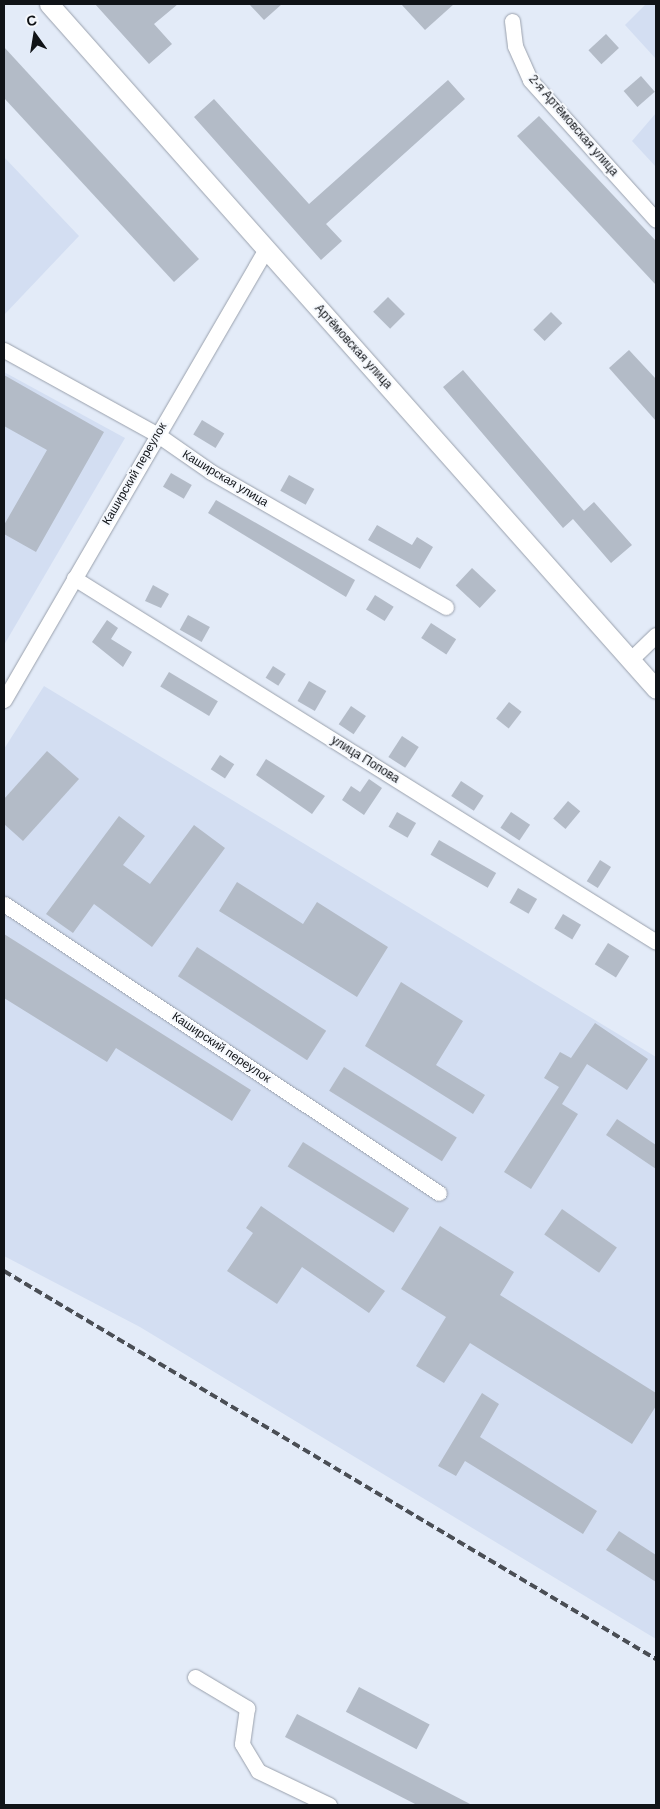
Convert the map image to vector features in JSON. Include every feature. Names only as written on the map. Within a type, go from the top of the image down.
[{"type":"street","name":"Артёмовская улица","points":[[49,4],[656,690]]},
{"type":"street","name":"2-я Артёмовская улица","points":[[512,20],[515,46],[530,80],[656,220]]},
{"type":"street","name":"Каширский переулок","points":[[4,700],[266,249]]},
{"type":"street","name":"Каширская улица","points":[[4,350],[158,435],[210,472],[446,607]]},
{"type":"street","name":"улица Попова","points":[[74,578],[656,942]]},
{"type":"street","points":[[630,660],[656,635]]},
{"type":"street","name":"Каширский переулок","points":[[4,904],[439,1193]]},
{"type":"street","points":[[194,1677],[247,1708],[242,1744],[258,1771],[329,1805]]},
{"type":"shaded area","points":[[646,4],[656,4],[656,59],[625,25]]},
{"type":"shaded area","points":[[656,113],[656,167],[632,141]]},
{"type":"shaded area","points":[[4,157],[79,236],[4,315]]},
{"type":"shaded area","points":[[4,372],[125,438],[4,645]]},
{"type":"shaded area","points":[[44,686],[656,1057],[656,1639],[140,1327],[4,1256],[4,749]]},
{"type":"building","points":[[95,4],[178,4],[154,24],[172,44],[149,64]]},
{"type":"building","points":[[249,4],[282,4],[264,20]]},
{"type":"building","points":[[401,4],[454,4],[425,30]]},
{"type":"building","points":[[606,34],[619,48],[601,64],[588,50]]},
{"type":"building","points":[[4,47],[199,259],[174,282],[4,98]]},
{"type":"building","points":[[641,76],[655,92],[637,107],[624,91]]},
{"type":"building","points":[[448,80],[465,99],[326,224],[342,241],[321,260],[194,117],[214,99],[309,204]]},
{"type":"building","points":[[539,116],[656,241],[656,285],[517,136]]},
{"type":"building","points":[[388,297],[405,314],[390,329],[373,312]]},
{"type":"building","points":[[551,312],[562,323],[545,341],[533,330]]},
{"type":"building","points":[[629,350],[656,379],[656,421],[609,368]]},
{"type":"building","points":[[463,370],[584,511],[594,502],[632,545],[611,563],[573,519],[563,528],[443,387]]},
{"type":"building","points":[[4,375],[104,432],[36,552],[4,534],[4,525],[47,450],[4,426]]},
{"type":"building","points":[[202,420],[224,433],[216,448],[193,435]]},
{"type":"building","points":[[171,473],[192,485],[184,499],[163,487]]},
{"type":"building","points":[[289,475],[314,489],[306,505],[280,491]]},
{"type":"building","points":[[216,500],[355,580],[346,597],[208,513]]},
{"type":"building","points":[[377,525],[412,545],[417,537],[433,547],[420,569],[368,540]]},
{"type":"building","points":[[472,568],[496,591],[480,608],[456,586]]},
{"type":"building","points":[[153,585],[169,594],[161,608],[145,601]]},
{"type":"building","points":[[375,595],[394,607],[385,621],[366,609]]},
{"type":"building","points":[[188,615],[210,627],[202,642],[180,630]]},
{"type":"building","points":[[107,620],[118,628],[111,639],[132,652],[123,667],[92,642]]},
{"type":"building","points":[[431,623],[456,639],[446,654],[421,638]]},
{"type":"building","points":[[273,666],[286,674],[278,686],[266,678]]},
{"type":"building","points":[[169,672],[218,701],[209,716],[160,687]]},
{"type":"building","points":[[309,681],[326,691],[315,711],[298,701]]},
{"type":"building","points":[[509,702],[522,712],[509,728],[496,719]]},
{"type":"building","points":[[351,706],[366,716],[354,734],[339,724]]},
{"type":"building","points":[[402,736],[419,747],[405,768],[388,757]]},
{"type":"building","points":[[47,751],[79,779],[23,841],[4,824],[4,799]]},
{"type":"building","points":[[220,755],[234,764],[225,779],[211,769]]},
{"type":"building","points":[[266,759],[325,796],[312,814],[256,775]]},
{"type":"building","points":[[369,779],[382,788],[364,815],[342,800],[351,786],[360,792]]},
{"type":"building","points":[[461,781],[484,796],[474,811],[451,796]]},
{"type":"building","points":[[568,801],[580,811],[565,829],[553,819]]},
{"type":"building","points":[[397,812],[416,823],[408,838],[388,827]]},
{"type":"building","points":[[511,812],[530,825],[519,841],[500,828]]},
{"type":"building","points":[[119,816],[145,836],[123,865],[150,884],[194,825],[225,848],[152,947],[94,904],[73,933],[46,914]]},
{"type":"building","points":[[439,840],[496,873],[488,888],[430,855]]},
{"type":"building","points":[[600,860],[611,867],[598,888],[587,881]]},
{"type":"building","points":[[237,882],[303,924],[317,902],[388,947],[357,997],[219,911]]},
{"type":"building","points":[[518,888],[537,899],[529,914],[510,903]]},
{"type":"building","points":[[563,914],[581,925],[572,939],[554,929]]},
{"type":"building","points":[[4,934],[251,1090],[232,1121],[116,1048],[107,1062],[4,998]]},
{"type":"building","points":[[608,943],[629,956],[616,977],[595,964]]},
{"type":"building","points":[[197,947],[326,1031],[307,1060],[178,976]]},
{"type":"building","points":[[401,982],[463,1021],[436,1065],[485,1095],[473,1114],[365,1046]]},
{"type":"building","points":[[595,1023],[648,1059],[627,1090],[587,1064],[562,1104],[578,1114],[531,1189],[504,1172],[559,1087],[544,1078],[560,1052],[571,1058]]},
{"type":"building","points":[[344,1067],[457,1137],[442,1161],[329,1091]]},
{"type":"building","points":[[617,1119],[656,1145],[656,1169],[606,1135]]},
{"type":"building","points":[[303,1142],[409,1208],[394,1233],[288,1167]]},
{"type":"building","points":[[261,1206],[385,1291],[369,1313],[302,1267],[277,1304],[227,1271],[253,1233],[246,1228]]},
{"type":"building","points":[[562,1209],[617,1247],[599,1273],[544,1234]]},
{"type":"building","points":[[440,1226],[514,1272],[500,1295],[656,1393],[656,1406],[632,1444],[470,1343],[444,1383],[416,1366],[446,1317],[401,1289]]},
{"type":"building","points":[[482,1393],[499,1404],[480,1437],[597,1511],[583,1534],[465,1461],[456,1476],[438,1466]]},
{"type":"building","points":[[619,1531],[656,1555],[656,1582],[606,1550]]},
{"type":"building","points":[[359,1687],[430,1725],[416,1749],[346,1712]]},
{"type":"building","points":[[297,1714],[472,1805],[417,1805],[285,1737]]},
{"type":"railway","points":[[4,1271],[656,1659]]}]
